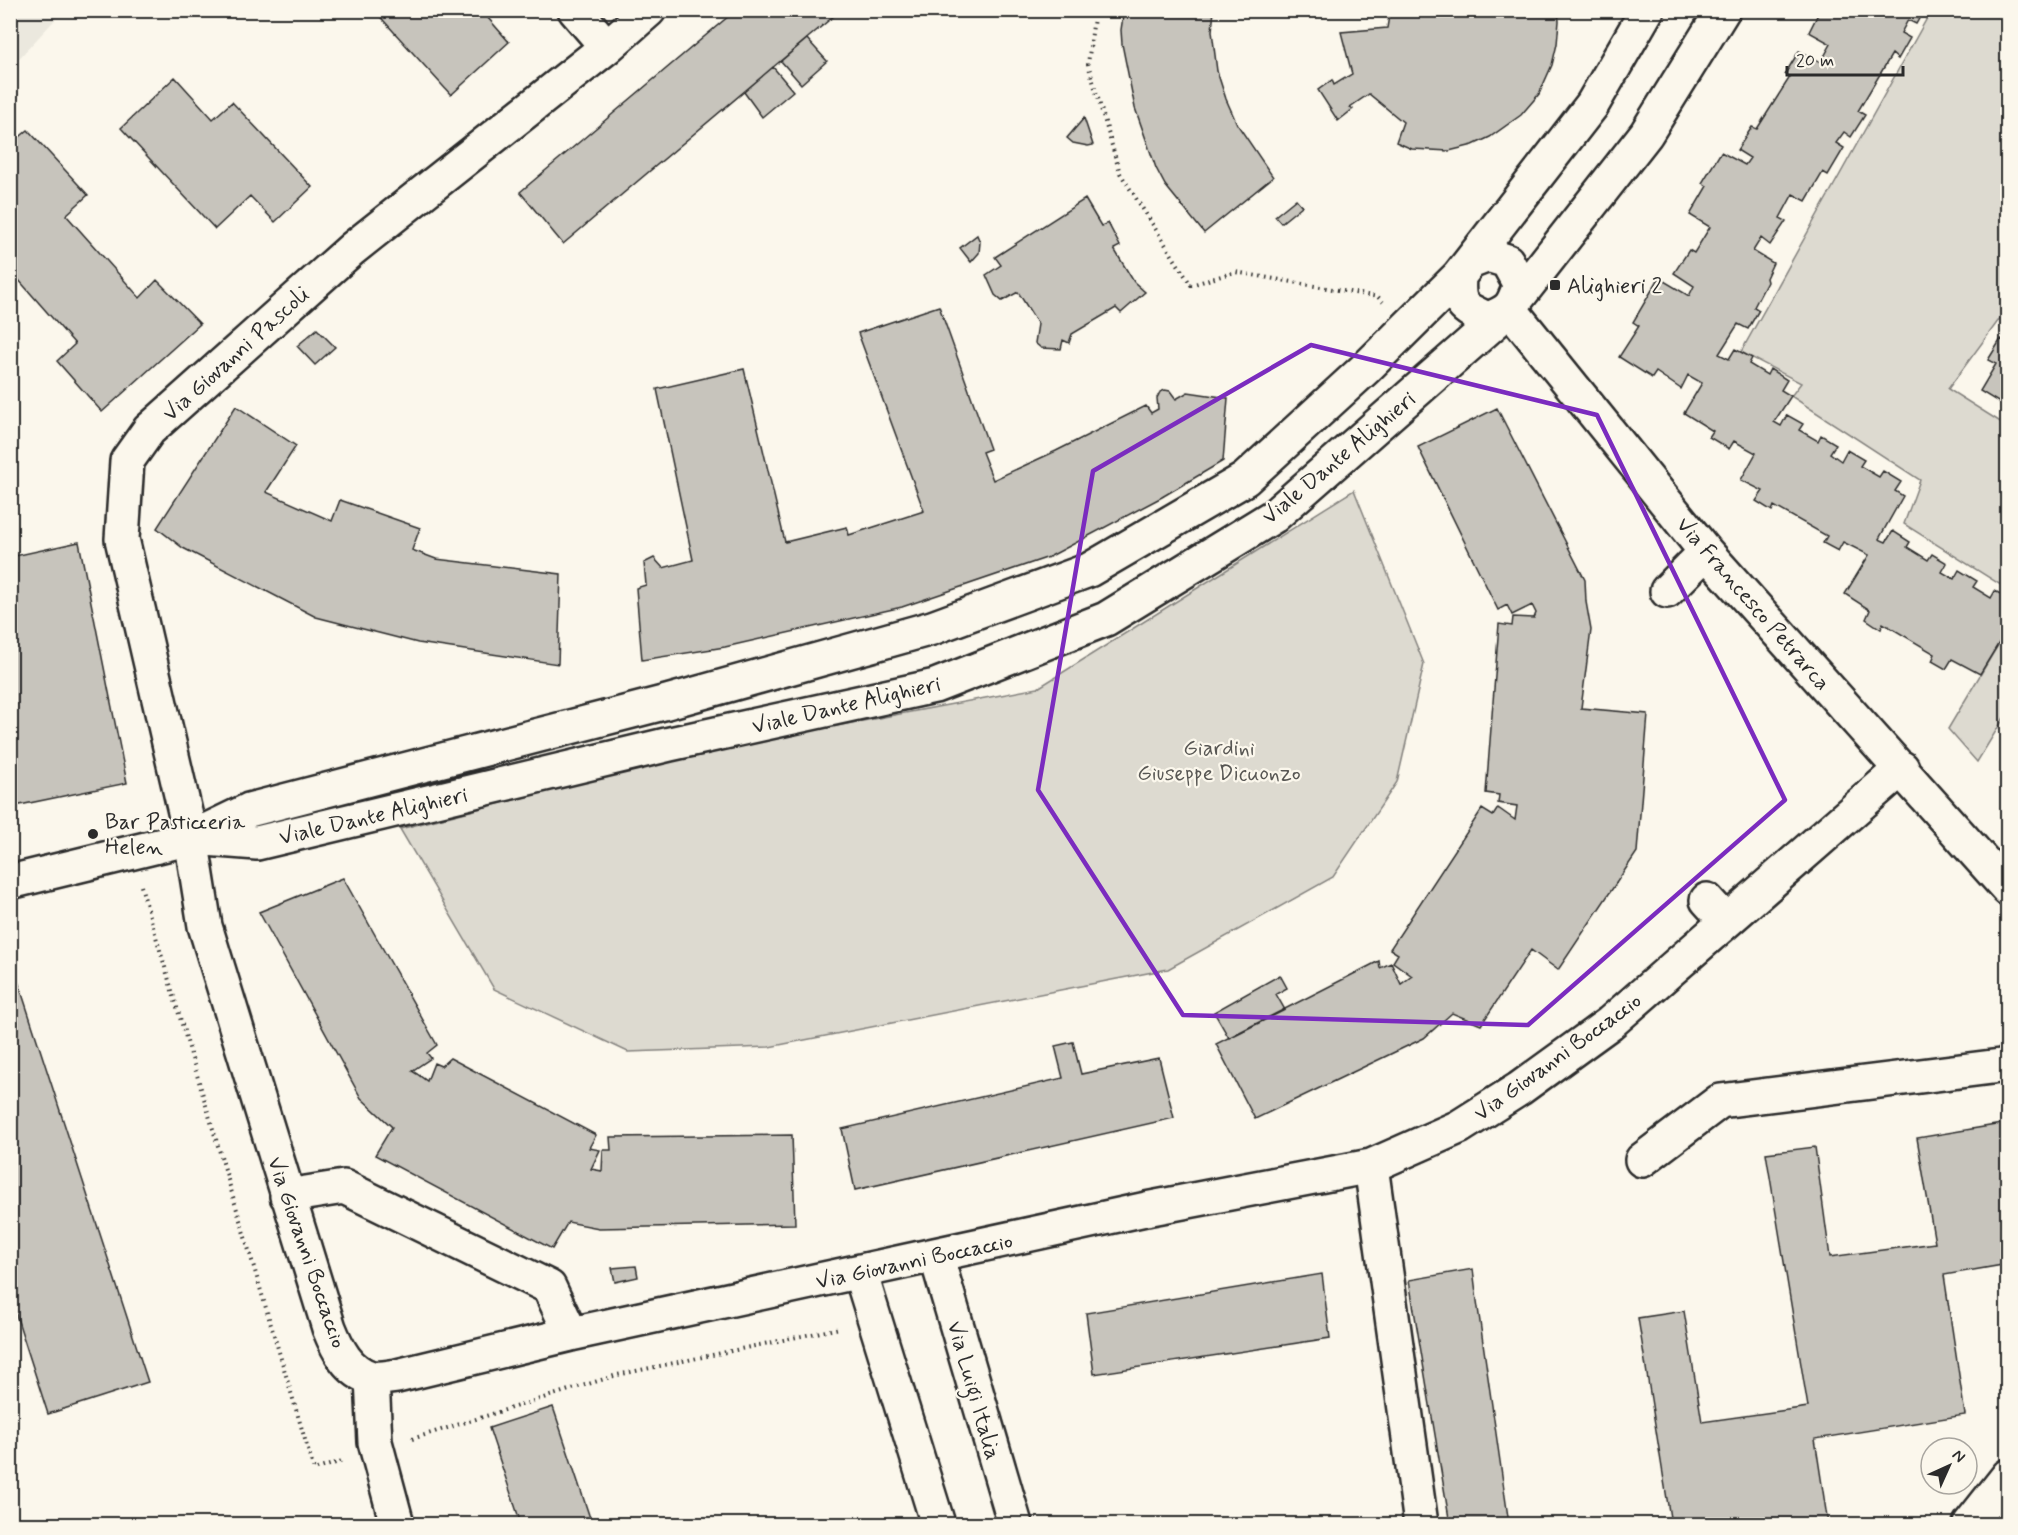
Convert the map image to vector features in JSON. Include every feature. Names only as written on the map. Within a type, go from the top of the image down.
[{"type":"street","points":[[575,10],[607,47]]},
{"type":"street","name":"Via Giovanni Pascoli","points":[[191,838],[122,539],[127,461],[149,430],[352,249],[607,47],[649,10]]},
{"type":"street","name":"Viale Dante Alighieri","points":[[10,882],[191,838],[249,810],[679,699],[932,628],[1089,570],[1245,479],[1366,368],[1464,269],[1592,105],[1647,10]]},
{"type":"street","name":"Viale Dante Alighieri","points":[[191,838],[257,843],[670,744],[935,686],[1106,619],[1274,516],[1509,309],[1646,134],[1723,10]]},
{"type":"street","points":[[1488,255],[1507,261],[1520,285],[1509,309],[1488,319],[1466,309],[1457,294],[1464,269],[1488,255]]},
{"type":"street","name":"Via Francesco Petrarca","points":[[1509,309],[1707,552],[1902,768],[2007,889]]},
{"type":"street","points":[[1667,591],[1707,552]]},
{"type":"street","name":"Via Giovanni Boccaccio","points":[[191,838],[205,926],[287,1196],[338,1350],[352,1367],[372,1378],[397,1376],[571,1334],[1146,1209],[1371,1166],[1459,1127],[1519,1089],[1610,1023],[1717,911],[1902,768]]},
{"type":"street","points":[[1642,1160],[1720,1101],[2007,1065]]},
{"type":"street","points":[[1371,1166],[1421,1524]]},
{"type":"street","points":[[287,1196],[344,1187],[549,1287],[571,1334]]},
{"type":"street","name":"Via Luigi Italia","points":[[936,1255],[1014,1524]]},
{"type":"street","points":[[860,1272],[938,1524]]},
{"type":"street","points":[[372,1378],[375,1442],[398,1524]]},
{"type":"street","points":[[1970,1524],[2007,1476]]},
{"type":"path","points":[[1095,10],[1088,64],[1120,173],[1191,285],[1234,272],[1378,297],[1409,324]]},
{"type":"highlighted area","points":[[1311,345],[1597,415],[1785,800],[1528,1025],[1183,1015],[1038,790],[1093,471]]},
{"type":"shaded area","points":[[10,11],[63,11],[11,67]]},
{"type":"green space","points":[[1931,11],[2007,11],[2007,309],[1948,389],[2007,426],[2007,589],[1904,524],[1920,480],[1791,396],[1801,383],[1741,352]]},
{"type":"green space","name":"Giardini Giuseppe Dicuonzo","points":[[1354,490],[1424,664],[1397,782],[1333,877],[1168,969],[769,1047],[628,1052],[494,989],[400,829],[713,749],[1038,688]]},
{"type":"green space","points":[[2007,630],[2007,713],[1977,762],[1948,729]]},
{"type":"building","points":[[374,10],[481,10],[509,42],[451,95]]},
{"type":"building","points":[[736,10],[841,10],[563,244],[520,192]]},
{"type":"building","points":[[1124,10],[1214,10],[1212,31],[1217,71],[1226,99],[1237,124],[1273,177],[1204,233],[1165,185],[1156,168],[1135,108],[1122,44],[1121,30]]},
{"type":"building","points":[[1371,10],[1558,10],[1557,44],[1552,65],[1539,94],[1521,115],[1490,137],[1473,145],[1449,151],[1412,149],[1396,142],[1403,122],[1369,94],[1350,107],[1353,109],[1338,121],[1318,90],[1332,80],[1334,85],[1352,74],[1341,32],[1387,28],[1389,16]]},
{"type":"building","points":[[1820,10],[1924,10],[1916,24],[1908,20],[1901,33],[1910,38],[1898,59],[1892,54],[1858,111],[1865,115],[1851,137],[1844,132],[1836,143],[1844,148],[1828,175],[1823,172],[1806,201],[1793,194],[1780,218],[1786,221],[1770,245],[1761,238],[1753,251],[1773,263],[1766,278],[1767,282],[1754,307],[1759,310],[1748,329],[1738,324],[1719,354],[1729,359],[1735,349],[1752,358],[1749,364],[1767,375],[1770,369],[1787,380],[1781,390],[1791,396],[1774,422],[1781,426],[1787,415],[1803,424],[1799,430],[1818,441],[1821,435],[1836,444],[1830,453],[1841,461],[1847,450],[1864,460],[1860,466],[1879,477],[1883,471],[1901,482],[1895,491],[1903,496],[1879,539],[1886,542],[1893,531],[1910,542],[1907,547],[1928,560],[1932,554],[1947,563],[1942,572],[1954,579],[1959,570],[1977,581],[1973,587],[1991,598],[1995,591],[2008,598],[2006,612],[2008,628],[1980,674],[1952,659],[1946,669],[1932,661],[1935,654],[1883,623],[1881,629],[1866,619],[1870,610],[1845,594],[1869,555],[1843,542],[1838,551],[1823,543],[1827,536],[1774,506],[1772,511],[1756,501],[1763,491],[1741,480],[1756,453],[1734,441],[1729,449],[1709,437],[1713,431],[1684,413],[1702,383],[1688,375],[1681,389],[1656,372],[1652,378],[1619,357],[1639,326],[1633,322],[1659,278],[1689,296],[1694,286],[1674,273],[1689,250],[1694,253],[1710,227],[1690,215],[1707,186],[1702,183],[1721,152],[1745,165],[1750,158],[1737,150],[1752,127],[1757,129],[1790,77],[1785,74],[1799,51],[1821,62],[1831,44],[1809,32]]},
{"type":"building","points":[[807,39],[827,61],[801,84],[781,61]]},
{"type":"building","points":[[773,67],[793,91],[762,117],[744,92]]},
{"type":"building","points":[[175,77],[213,119],[232,102],[312,187],[275,222],[250,196],[215,229],[121,128]]},
{"type":"building","points":[[1084,118],[1093,145],[1073,143],[1067,138]]},
{"type":"building","points":[[28,130],[88,195],[66,215],[140,298],[157,280],[200,324],[102,412],[57,361],[75,344],[10,270],[10,145]]},
{"type":"building","points":[[1085,199],[1101,226],[1108,223],[1120,246],[1114,249],[1134,282],[1145,292],[1121,313],[1116,308],[1072,334],[1069,343],[1063,340],[1061,349],[1041,348],[1035,343],[1038,324],[1018,292],[1002,301],[995,295],[986,275],[1001,265],[995,257]]},
{"type":"building","points":[[1296,199],[1302,206],[1281,223],[1275,216]]},
{"type":"building","points":[[977,235],[980,242],[979,253],[971,262],[960,248]]},
{"type":"building","points":[[939,306],[990,449],[982,452],[993,480],[1146,406],[1151,413],[1158,409],[1157,398],[1160,392],[1165,390],[1170,391],[1176,399],[1188,392],[1228,398],[1223,461],[1162,497],[1049,557],[902,607],[725,647],[642,660],[636,588],[646,585],[644,563],[654,558],[663,568],[693,560],[657,389],[744,369],[785,542],[847,527],[849,535],[924,511],[858,333]]},
{"type":"building","points":[[317,329],[335,347],[315,365],[297,346]]},
{"type":"building","points":[[2001,339],[2008,342],[2008,408],[1980,391],[1996,364],[1988,360]]},
{"type":"building","points":[[236,406],[296,446],[266,492],[332,521],[340,500],[420,528],[412,550],[436,559],[561,574],[558,664],[418,643],[316,617],[183,548],[157,528]]},
{"type":"building","points":[[1497,408],[1585,580],[1591,630],[1581,708],[1648,714],[1637,852],[1558,970],[1531,950],[1481,1025],[1452,1013],[1424,1038],[1255,1119],[1216,1044],[1379,961],[1380,968],[1391,963],[1401,984],[1412,976],[1393,962],[1398,954],[1390,949],[1482,809],[1493,816],[1498,808],[1515,820],[1517,806],[1498,803],[1499,795],[1486,793],[1499,624],[1512,626],[1513,617],[1534,618],[1536,613],[1532,605],[1512,615],[1507,605],[1498,610],[1418,447]]},
{"type":"building","points":[[79,542],[127,783],[10,807],[10,557]]},
{"type":"building","points":[[343,878],[437,1045],[427,1053],[431,1058],[412,1071],[427,1081],[434,1063],[441,1066],[450,1058],[596,1135],[589,1148],[600,1150],[591,1169],[602,1171],[603,1150],[611,1150],[610,1137],[792,1135],[795,1224],[599,1228],[568,1222],[552,1249],[375,1155],[392,1127],[361,1098],[259,912]]},
{"type":"building","points":[[15,972],[148,1382],[48,1414],[10,1296],[10,973]]},
{"type":"building","points":[[1280,975],[1287,988],[1276,994],[1285,1010],[1229,1038],[1214,1012]]},
{"type":"building","points":[[1073,1042],[1081,1074],[1159,1058],[1174,1118],[855,1190],[842,1129],[1063,1078],[1055,1046]]},
{"type":"building","points":[[2008,1123],[2008,1264],[1944,1275],[1965,1415],[1815,1439],[1828,1524],[1671,1524],[1638,1318],[1684,1311],[1702,1422],[1808,1407],[1766,1153],[1815,1147],[1830,1257],[1935,1243],[1917,1138]]},
{"type":"building","points":[[636,1266],[638,1277],[615,1282],[612,1268]]},
{"type":"building","points":[[1473,1269],[1509,1524],[1450,1524],[1409,1280]]},
{"type":"building","points":[[1322,1274],[1330,1338],[1094,1374],[1086,1313]]},
{"type":"building","points":[[553,1407],[592,1524],[521,1524],[489,1428]]},
{"type":"place","name":"Alighieri 2","points":[[1555,285]]},
{"type":"place","name":"Bar Pasticceria Helen","points":[[93,834]]}]
